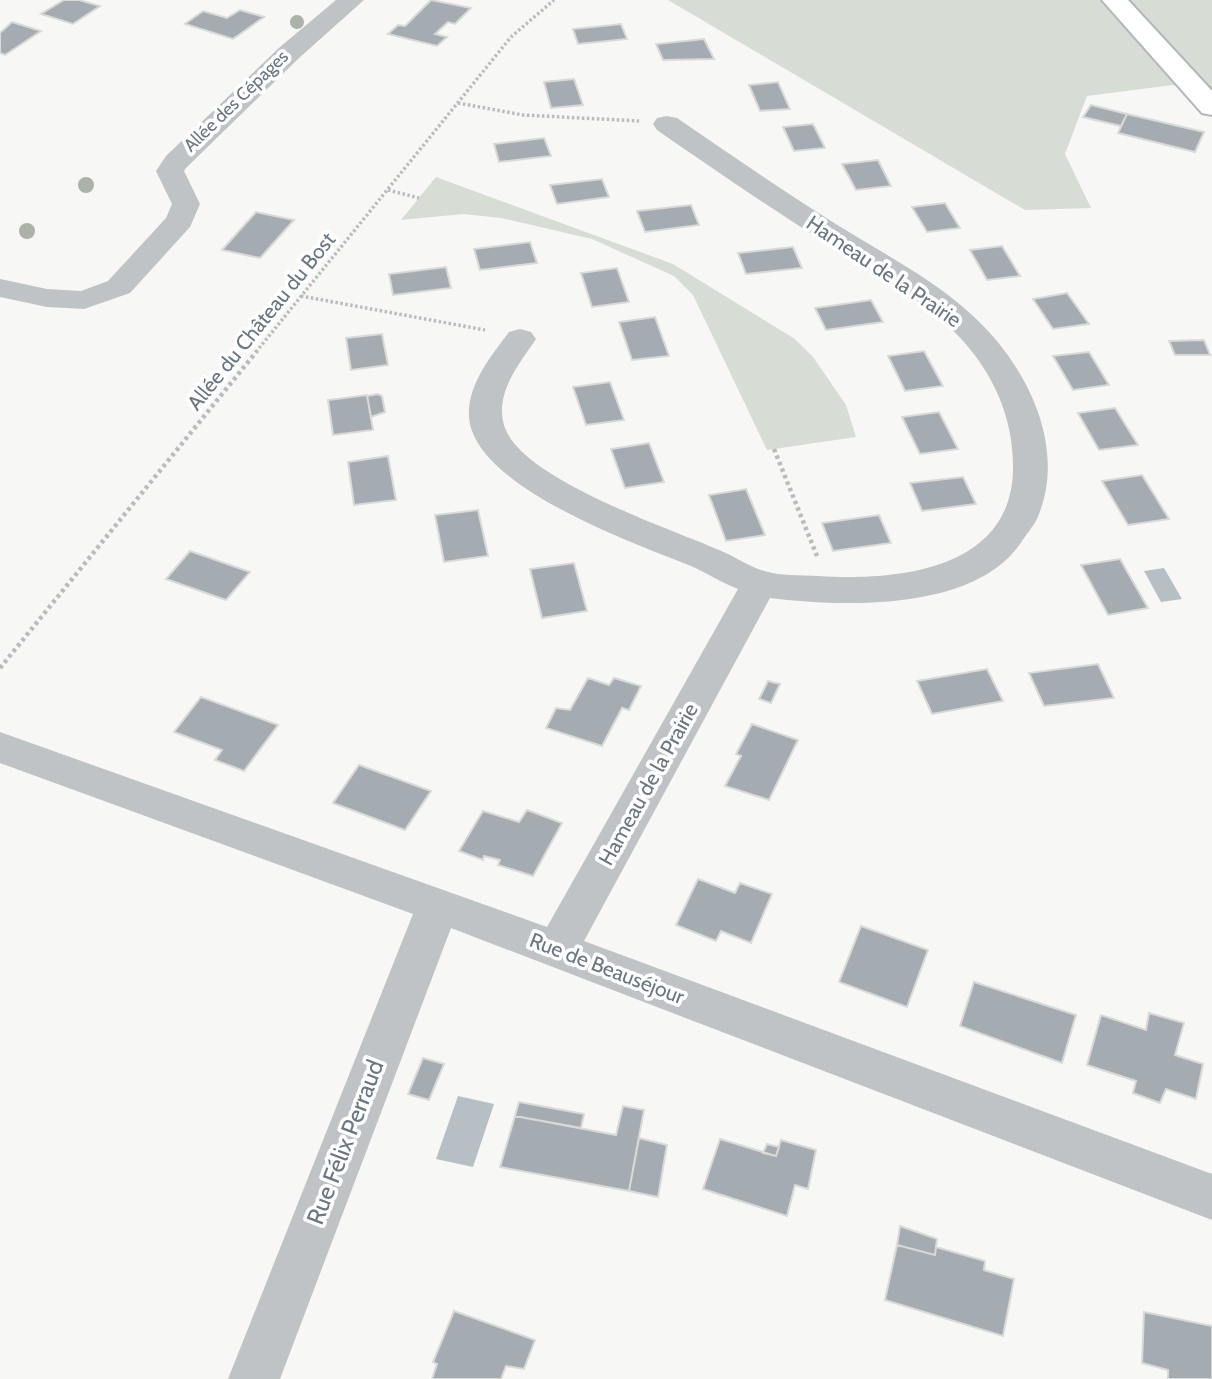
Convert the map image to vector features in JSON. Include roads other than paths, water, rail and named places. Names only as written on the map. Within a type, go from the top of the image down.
[{"type":"main road","points":[[1114,0],[1212,107]]},
{"type":"street","name":"Allée des Cépages","points":[[0,288],[47,298],[84,300],[119,287],[180,221],[186,204],[170,171],[181,153],[231,109],[283,55],[352,0]]},
{"type":"street","name":"Hameau de la Prairie","points":[[520,339],[494,376],[486,408],[489,432],[510,458],[535,477],[602,516],[760,583],[870,592],[938,581],[969,567],[1000,546],[1018,522],[1029,495],[1029,435],[1018,396],[1000,365],[971,331],[933,298],[751,183],[667,124]]},
{"type":"street","name":"Hameau de la Prairie","points":[[557,949],[760,583]]},
{"type":"street","name":"Rue de Beauséjour","points":[[0,747],[557,949],[1212,1197]]},
{"type":"street","name":"Rue Félix Perraud","points":[[254,1379],[438,905]]}]
